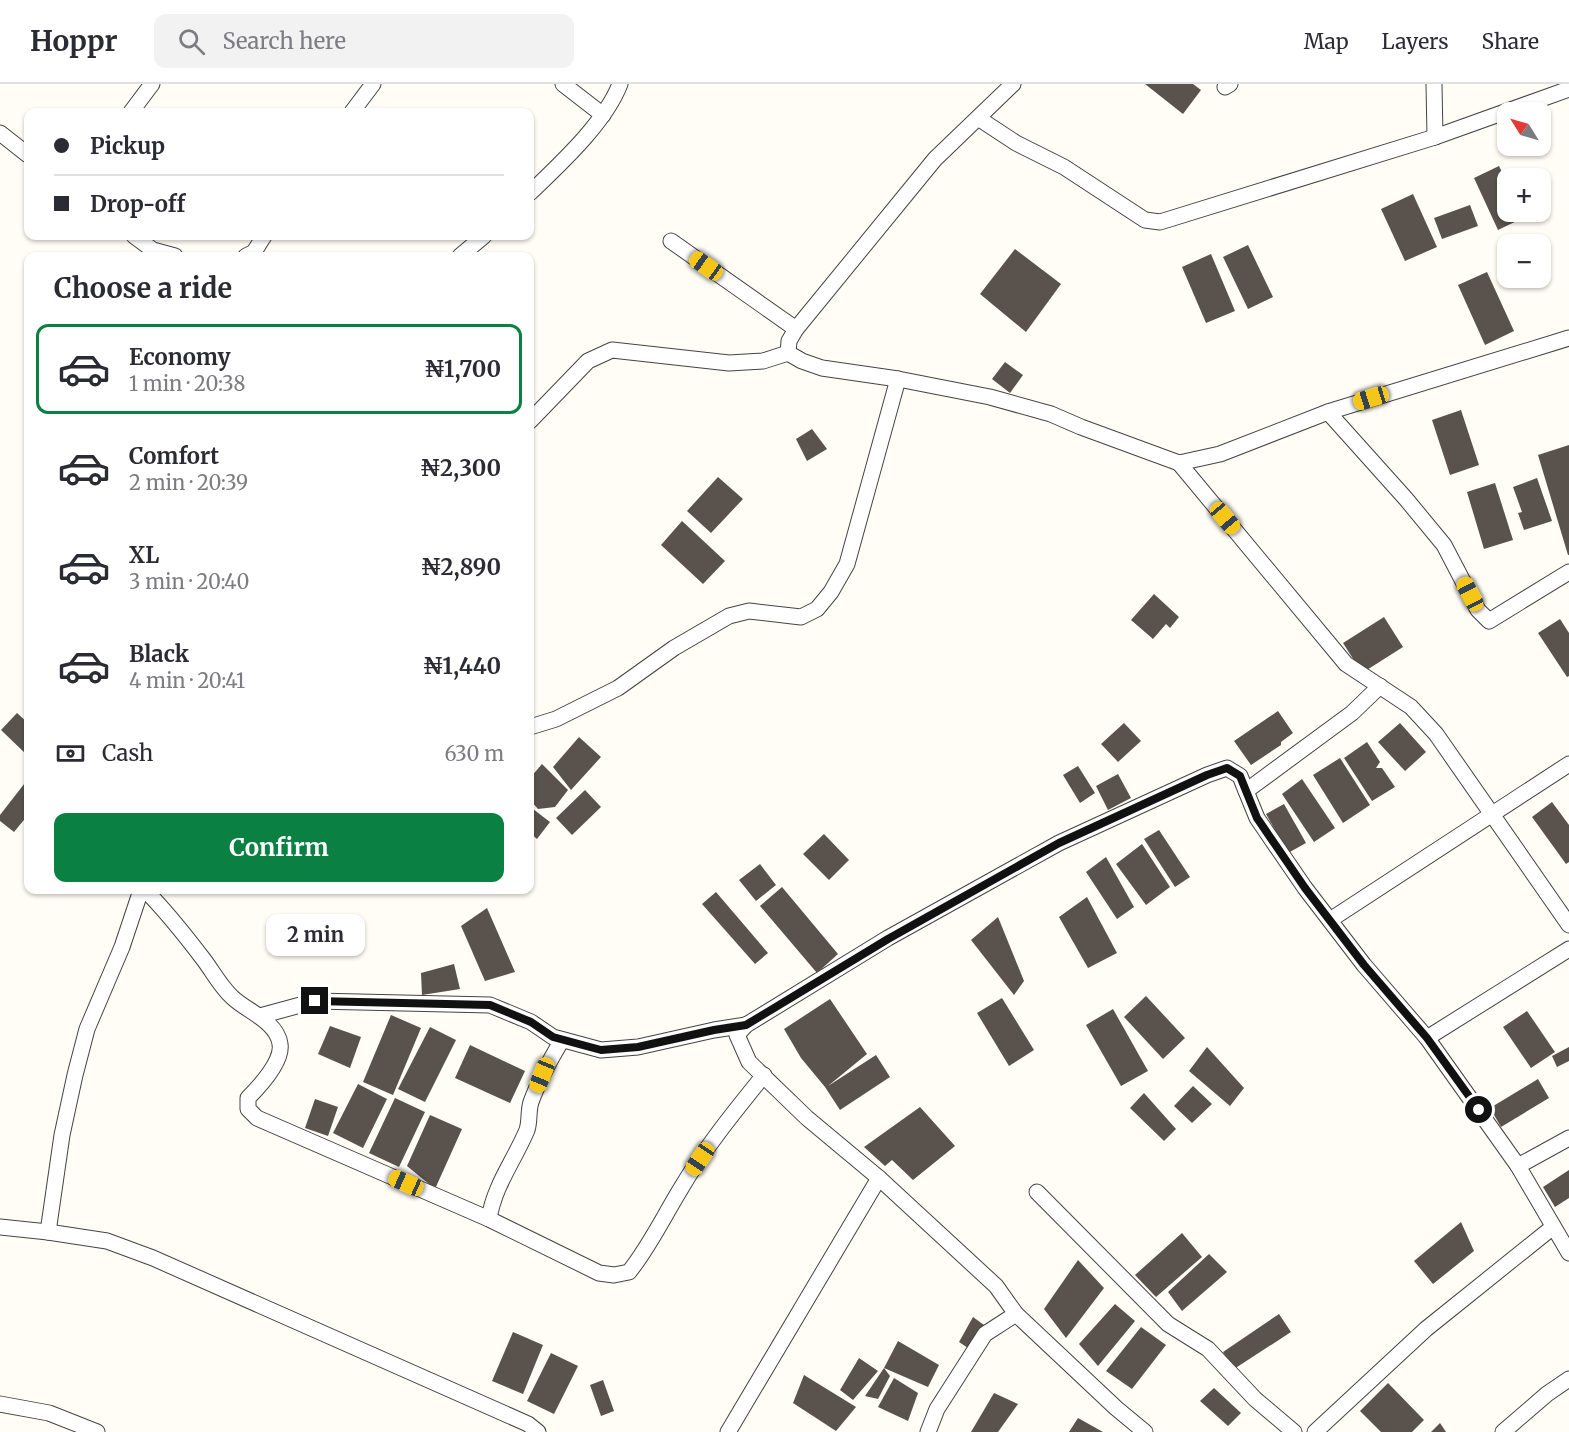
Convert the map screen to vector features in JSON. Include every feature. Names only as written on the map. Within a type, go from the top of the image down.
[{"type":"street","points":[[134,108],[152,84]]},
{"type":"street","points":[[355,108],[373,84]]},
{"type":"street","points":[[563,84],[603,115]]},
{"type":"street","points":[[534,189],[603,115],[620,84]]},
{"type":"street","points":[[788,353],[789,341],[796,329],[935,159],[1013,84]]},
{"type":"street","points":[[1434,84],[1435,137]]},
{"type":"street","points":[[978,118],[1016,143],[1064,167],[1145,220],[1160,222],[1435,137],[1569,89]]},
{"type":"street","points":[[0,133],[24,152]]},
{"type":"street","points":[[139,240],[153,250],[160,252]]},
{"type":"street","points":[[465,252],[479,240]]},
{"type":"street","points":[[671,241],[796,329]]},
{"type":"street","points":[[1179,463],[1220,454],[1328,412],[1569,338]]},
{"type":"street","points":[[534,417],[588,361],[612,350],[729,363],[763,361],[788,353],[822,368],[898,379],[990,397],[1051,414],[1179,463],[1346,664],[1411,707],[1436,734],[1569,925]]},
{"type":"street","points":[[534,726],[556,719],[618,688],[674,648],[729,616],[748,611],[801,617],[817,609],[831,592],[848,564],[898,379]]},
{"type":"street","points":[[1328,412],[1406,499],[1444,546],[1478,610],[1489,621],[1569,572]]},
{"type":"street","points":[[1246,791],[1352,713],[1380,686]]},
{"type":"street","points":[[1330,920],[1569,764]]},
{"type":"street","points":[[1145,1432],[1116,1408],[1016,1314],[996,1286],[879,1178],[807,1118],[749,1062],[737,1035],[746,1025],[888,939],[1059,843],[1207,775],[1227,768],[1240,776],[1257,818],[1305,888],[1364,965],[1427,1038],[1518,1166],[1569,1253]]},
{"type":"street","points":[[48,1232],[62,1135],[87,1029],[142,894]]},
{"type":"street","points":[[148,894],[167,911],[232,998],[260,1016],[278,1036],[281,1045],[279,1058],[249,1098],[248,1109],[257,1118],[489,1219],[599,1273],[614,1275],[629,1272],[645,1252],[680,1190],[720,1129],[764,1075]]},
{"type":"street","points":[[1427,1038],[1569,950]]},
{"type":"street","points":[[260,1016],[315,1001],[490,1005],[531,1022],[553,1037],[601,1050],[638,1047],[746,1025]]},
{"type":"street","points":[[489,1219],[492,1202],[502,1176],[528,1128],[530,1105],[542,1075],[562,1040]]},
{"type":"street","points":[[1518,1166],[1569,1138]]},
{"type":"street","points":[[728,1432],[879,1178]]},
{"type":"street","points":[[1037,1192],[1168,1324],[1208,1348],[1255,1399],[1294,1432]]},
{"type":"street","points":[[0,1227],[107,1241],[153,1258],[528,1424],[538,1432]]},
{"type":"street","points":[[1315,1432],[1426,1329],[1553,1227]]},
{"type":"street","points":[[928,1432],[938,1409],[985,1334],[1016,1314]]},
{"type":"street","points":[[1503,1432],[1569,1378]]},
{"type":"street","points":[[0,1404],[49,1413],[97,1432]]},
{"type":"building","points":[[1145,84],[1193,84],[1201,90],[1183,114]]},
{"type":"building","points":[[1499,166],[1500,168],[1497,168],[1497,222],[1515,222],[1498,230],[1474,178]]},
{"type":"building","points":[[1413,194],[1437,247],[1405,261],[1381,209]]},
{"type":"building","points":[[1470,205],[1478,226],[1442,239],[1434,218]]},
{"type":"building","points":[[1248,245],[1273,297],[1248,309],[1223,257]]},
{"type":"building","points":[[1015,249],[1061,284],[1026,332],[980,294]]},
{"type":"building","points":[[1211,254],[1235,311],[1206,323],[1182,267]]},
{"type":"building","points":[[1487,272],[1514,331],[1485,345],[1458,285]]},
{"type":"building","points":[[1005,362],[1023,375],[1010,393],[992,379]]},
{"type":"building","points":[[1461,410],[1479,465],[1450,475],[1432,420]]},
{"type":"building","points":[[812,429],[827,449],[807,461],[796,439]]},
{"type":"building","points":[[1569,445],[1569,555],[1568,555],[1538,455]]},
{"type":"building","points":[[718,477],[743,499],[711,533],[687,511]]},
{"type":"building","points":[[1537,478],[1552,521],[1524,530],[1518,513],[1522,512],[1513,487]]},
{"type":"building","points":[[1495,483],[1513,540],[1484,549],[1467,492]]},
{"type":"building","points":[[682,521],[725,561],[703,584],[661,545]]},
{"type":"building","points":[[1154,594],[1179,617],[1170,628],[1166,624],[1153,639],[1131,620]]},
{"type":"building","points":[[1384,617],[1403,647],[1362,673],[1343,643]]},
{"type":"building","points":[[1560,619],[1569,633],[1569,676],[1567,677],[1538,633]]},
{"type":"building","points":[[1278,711],[1293,733],[1281,742],[1281,745],[1251,765],[1234,741]]},
{"type":"building","points":[[17,713],[24,719],[24,752],[1,730]]},
{"type":"building","points":[[1124,723],[1141,741],[1118,762],[1101,744]]},
{"type":"building","points":[[1400,723],[1426,752],[1405,771],[1378,742]]},
{"type":"building","points":[[579,737],[601,757],[571,790],[553,767]]},
{"type":"building","points":[[1367,742],[1380,762],[1376,768],[1382,768],[1395,787],[1372,801],[1344,758]]},
{"type":"building","points":[[1340,758],[1370,805],[1343,823],[1313,775]]},
{"type":"building","points":[[542,764],[568,790],[555,807],[538,809],[534,804],[534,773]]},
{"type":"building","points":[[1078,766],[1095,793],[1080,803],[1063,775]]},
{"type":"building","points":[[1118,774],[1131,798],[1108,810],[1096,786]]},
{"type":"building","points":[[1302,779],[1335,828],[1314,842],[1282,794]]},
{"type":"building","points":[[24,784],[24,820],[14,832],[0,821],[0,815]]},
{"type":"building","points":[[585,790],[601,807],[572,835],[556,818]]},
{"type":"building","points":[[1552,802],[1569,825],[1569,862],[1566,864],[1532,817]]},
{"type":"building","points":[[1284,804],[1306,843],[1288,853],[1266,814]]},
{"type":"building","points":[[534,810],[550,822],[537,839],[534,836]]},
{"type":"building","points":[[1159,830],[1190,877],[1175,887],[1144,839]]},
{"type":"building","points":[[824,834],[849,860],[829,880],[803,854]]},
{"type":"building","points":[[1142,844],[1170,887],[1146,905],[1116,864]]},
{"type":"building","points":[[1106,857],[1134,907],[1117,919],[1086,872]]},
{"type":"building","points":[[760,864],[776,885],[756,901],[739,880]]},
{"type":"building","points":[[782,887],[838,954],[817,973],[760,906]]},
{"type":"building","points":[[716,892],[768,953],[755,964],[702,904]]},
{"type":"building","points":[[1087,897],[1117,953],[1088,968],[1059,917]]},
{"type":"building","points":[[487,908],[515,972],[485,981],[461,926]]},
{"type":"building","points":[[998,917],[1024,981],[1014,995],[971,940]]},
{"type":"building","points":[[454,964],[460,989],[422,995],[421,973]]},
{"type":"building","points":[[1146,996],[1185,1038],[1163,1059],[1124,1017]]},
{"type":"building","points":[[1002,998],[1034,1050],[1009,1066],[977,1013]]},
{"type":"building","points":[[830,999],[867,1054],[828,1086],[876,1055],[890,1077],[840,1110],[825,1087],[801,1058],[784,1029]]},
{"type":"building","points":[[1113,1009],[1148,1071],[1121,1086],[1086,1025]]},
{"type":"building","points":[[1527,1011],[1555,1052],[1531,1068],[1503,1027]]},
{"type":"building","points":[[391,1015],[421,1028],[393,1095],[363,1082]]},
{"type":"building","points":[[330,1026],[361,1037],[350,1068],[318,1054]]},
{"type":"building","points":[[430,1027],[456,1040],[425,1102],[398,1089]]},
{"type":"building","points":[[470,1045],[525,1071],[510,1103],[455,1078]]},
{"type":"building","points":[[1207,1047],[1244,1088],[1230,1106],[1189,1071]]},
{"type":"building","points":[[1569,1047],[1569,1061],[1557,1067],[1552,1056]]},
{"type":"building","points":[[1538,1079],[1549,1098],[1501,1127],[1490,1108]]},
{"type":"building","points":[[358,1084],[387,1099],[363,1148],[333,1133]]},
{"type":"building","points":[[1193,1086],[1212,1104],[1192,1123],[1174,1106]]},
{"type":"building","points":[[1144,1093],[1176,1129],[1164,1141],[1130,1108]]},
{"type":"building","points":[[395,1098],[425,1112],[399,1167],[369,1153]]},
{"type":"building","points":[[315,1099],[338,1107],[328,1136],[305,1128]]},
{"type":"building","points":[[920,1107],[955,1146],[913,1180],[892,1160],[885,1166],[864,1147]]},
{"type":"building","points":[[430,1115],[462,1129],[435,1189],[407,1166]]},
{"type":"building","points":[[1569,1170],[1569,1198],[1555,1207],[1543,1187]]},
{"type":"building","points":[[1461,1222],[1474,1251],[1433,1284],[1414,1261]]},
{"type":"building","points":[[1182,1233],[1202,1257],[1156,1297],[1135,1275]]},
{"type":"building","points":[[1209,1254],[1227,1272],[1182,1311],[1168,1292]]},
{"type":"building","points":[[1078,1260],[1104,1288],[1066,1338],[1044,1309]]},
{"type":"building","points":[[1115,1304],[1135,1321],[1098,1366],[1079,1344]]},
{"type":"building","points":[[1279,1314],[1291,1332],[1234,1369],[1223,1352]]},
{"type":"building","points":[[973,1317],[984,1325],[968,1348],[959,1342]]},
{"type":"building","points":[[1141,1327],[1166,1345],[1132,1389],[1106,1371]]},
{"type":"building","points":[[513,1332],[543,1345],[523,1394],[492,1381]]},
{"type":"building","points":[[898,1341],[939,1365],[928,1387],[884,1368]]},
{"type":"building","points":[[551,1353],[578,1366],[554,1414],[527,1401]]},
{"type":"building","points":[[859,1358],[878,1371],[853,1400],[840,1390]]},
{"type":"building","points":[[884,1368],[890,1376],[878,1399],[865,1396]]},
{"type":"building","points":[[804,1375],[856,1407],[836,1431],[793,1403]]},
{"type":"building","points":[[894,1378],[918,1393],[908,1421],[878,1407]]},
{"type":"building","points":[[603,1380],[614,1411],[601,1416],[590,1385]]},
{"type":"building","points":[[1388,1383],[1424,1420],[1412,1432],[1381,1432],[1360,1411]]},
{"type":"building","points":[[1214,1388],[1241,1413],[1228,1426],[1200,1401]]},
{"type":"building","points":[[994,1393],[1018,1404],[998,1432],[971,1432]]},
{"type":"building","points":[[1078,1418],[1103,1432],[1069,1432]]},
{"type":"building","points":[[1440,1423],[1446,1432],[1431,1432]]},
{"type":"route","points":[[315,1001],[490,1005],[531,1022],[553,1037],[601,1050],[638,1047],[746,1025],[888,939],[1059,843],[1227,768],[1240,776],[1257,818],[1305,888],[1364,965],[1427,1038],[1479,1110]]}]
